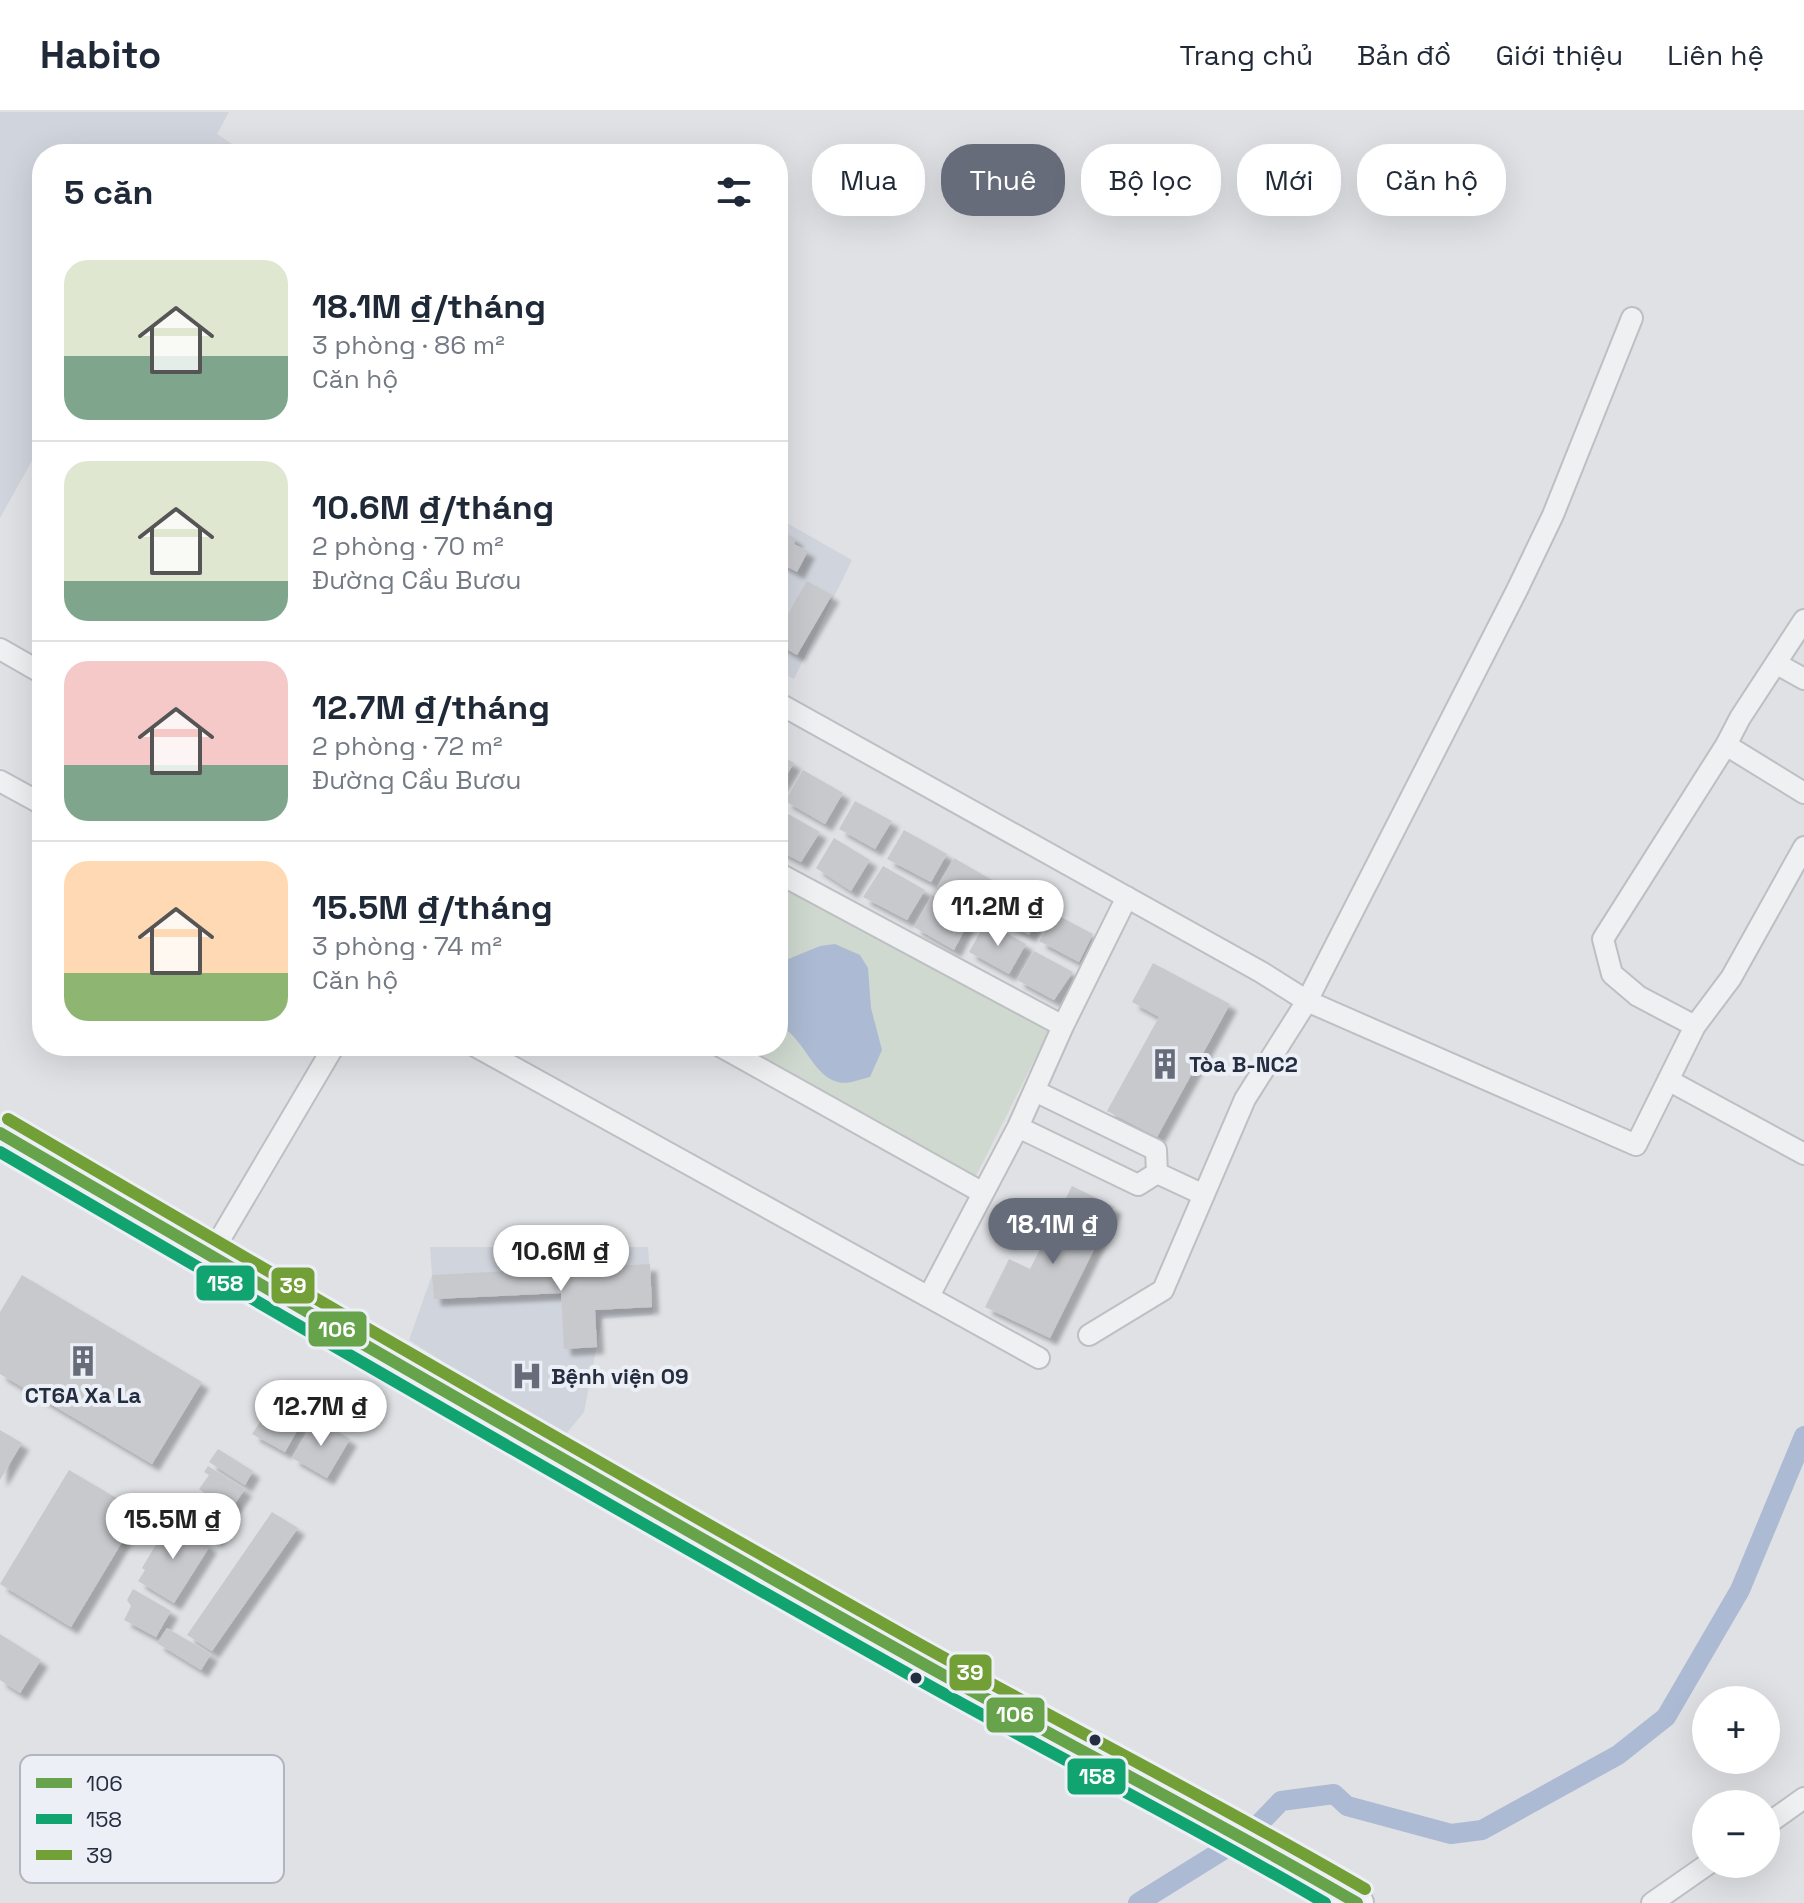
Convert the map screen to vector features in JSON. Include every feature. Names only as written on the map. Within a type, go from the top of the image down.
[{"type":"main road","points":[[0,1133],[558,1459],[1010,1713],[1159,1791],[1344,1900]]},
{"type":"street","points":[[1089,1335],[1163,1290],[1245,1099],[1307,1001],[1553,515],[1632,318]]},
{"type":"street","points":[[1695,1026],[1638,996],[1612,974],[1603,939],[1804,620]]},
{"type":"street","points":[[0,649],[32,667]]},
{"type":"street","points":[[1777,664],[1804,679]]},
{"type":"street","points":[[788,709],[1261,972],[1307,1001],[1636,1145],[1695,1026],[1731,978],[1804,847]]},
{"type":"street","points":[[1726,745],[1804,793]]},
{"type":"street","points":[[0,781],[32,799]]},
{"type":"street","points":[[788,878],[1063,1026]]},
{"type":"street","points":[[929,1296],[1018,1127],[1063,1026],[1127,897]]},
{"type":"street","points":[[210,1256],[328,1056]]},
{"type":"street","points":[[493,1056],[1039,1358]]},
{"type":"street","points":[[738,1056],[983,1193]]},
{"type":"street","points":[[1668,1080],[1804,1154]]},
{"type":"street","points":[[1035,1091],[1156,1150],[1157,1173]]},
{"type":"street","points":[[1018,1127],[1138,1185],[1157,1173]]},
{"type":"street","points":[[1157,1173],[1204,1195]]},
{"type":"street","points":[[1780,1815],[1804,1798]]},
{"type":"street","points":[[1652,1903],[1692,1875]]},
{"type":"shaded area","points":[[0,112],[229,112],[217,134],[232,144],[32,144],[32,461],[0,518]]},
{"type":"shaded area","points":[[788,524],[852,560],[794,679],[788,676]]},
{"type":"shaded area","points":[[788,887],[1050,1029],[976,1176],[759,1056],[788,1056]]},
{"type":"shaded area","name":"Bệnh viện 09","points":[[430,1247],[648,1247],[653,1315],[602,1319],[584,1412],[562,1439],[409,1340],[432,1275]]},
{"type":"water","points":[[835,944],[860,955],[868,968],[871,1008],[882,1050],[870,1077],[846,1083],[829,1078],[788,1031],[788,959],[820,946]]},
{"type":"building","points":[[788,535],[796,539],[794,544],[808,551],[797,572],[788,567]]},
{"type":"building","points":[[807,581],[832,595],[797,655],[788,650],[788,614]]},
{"type":"building","points":[[803,770],[843,793],[825,824],[788,803],[788,796]]},
{"type":"building","points":[[855,801],[892,821],[875,849],[839,829]]},
{"type":"building","points":[[788,814],[820,832],[801,862],[788,855]]},
{"type":"building","points":[[904,830],[947,854],[931,882],[887,859]]},
{"type":"building","points":[[834,838],[870,860],[851,891],[816,868]]},
{"type":"building","points":[[954,858],[992,880],[977,908],[937,887]]},
{"type":"building","points":[[883,866],[925,890],[907,920],[863,897]]},
{"type":"building","points":[[1005,888],[1045,909],[1029,935],[989,914]]},
{"type":"building","points":[[932,895],[972,915],[954,950],[914,927]]},
{"type":"building","points":[[1055,914],[1093,934],[1079,962],[1039,941]]},
{"type":"building","points":[[986,922],[1026,944],[1009,974],[969,952]]},
{"type":"building","points":[[1034,951],[1073,972],[1054,1000],[1017,980]]},
{"type":"building","name":"Tòa B-NC2","points":[[1153,963],[1230,1004],[1157,1137],[1107,1111],[1159,1017],[1132,1002]]},
{"type":"building","points":[[1072,1186],[1115,1207],[1050,1338],[985,1307],[1009,1259],[1030,1269]]},
{"type":"building","points":[[650,1264],[652,1307],[595,1310],[597,1347],[564,1349],[561,1293],[434,1299],[432,1275]]},
{"type":"building","name":"CT6A Xa La","points":[[22,1275],[202,1382],[152,1464],[0,1374],[0,1312]]},
{"type":"building","points":[[280,1393],[308,1411],[285,1452],[252,1434]]},
{"type":"building","points":[[316,1418],[350,1439],[327,1478],[292,1458]]},
{"type":"building","points":[[0,1430],[22,1443],[0,1480]]},
{"type":"building","points":[[218,1449],[253,1471],[245,1485],[209,1462]]},
{"type":"building","points":[[208,1466],[245,1489],[230,1511],[199,1489],[209,1475],[204,1472]]},
{"type":"building","points":[[69,1470],[140,1512],[71,1627],[0,1584]]},
{"type":"building","points":[[183,1502],[222,1528],[215,1539],[175,1513]]},
{"type":"building","points":[[272,1512],[298,1528],[212,1651],[187,1635]]},
{"type":"building","points":[[171,1519],[210,1546],[174,1603],[138,1581],[145,1570],[142,1568]]},
{"type":"building","points":[[133,1589],[171,1611],[156,1637],[124,1620],[131,1606],[127,1600]]},
{"type":"building","points":[[167,1628],[211,1654],[201,1670],[157,1643]]},
{"type":"building","points":[[0,1634],[41,1660],[20,1693],[0,1680]]},
{"type":"waterway","points":[[1258,1825],[1281,1801],[1334,1794],[1347,1806],[1451,1834],[1482,1830],[1618,1755],[1666,1717],[1740,1590],[1804,1436]]},
{"type":"waterway","points":[[1138,1903],[1228,1847]]},
{"type":"transit line","name":"39","points":[[8,1119],[798,1576],[1365,1889]]},
{"type":"transit line","name":"106","points":[[0,1133],[790,1589],[1357,1903]]},
{"type":"transit line","name":"158","points":[[0,1152],[790,1607],[1325,1903]]},
{"type":"place","name":"Tòa B-NC2","points":[[1165,1064]]},
{"type":"place","name":"CT6A Xa La","points":[[83,1361]]},
{"type":"place","name":"Bệnh viện 09","points":[[527,1376]]}]
